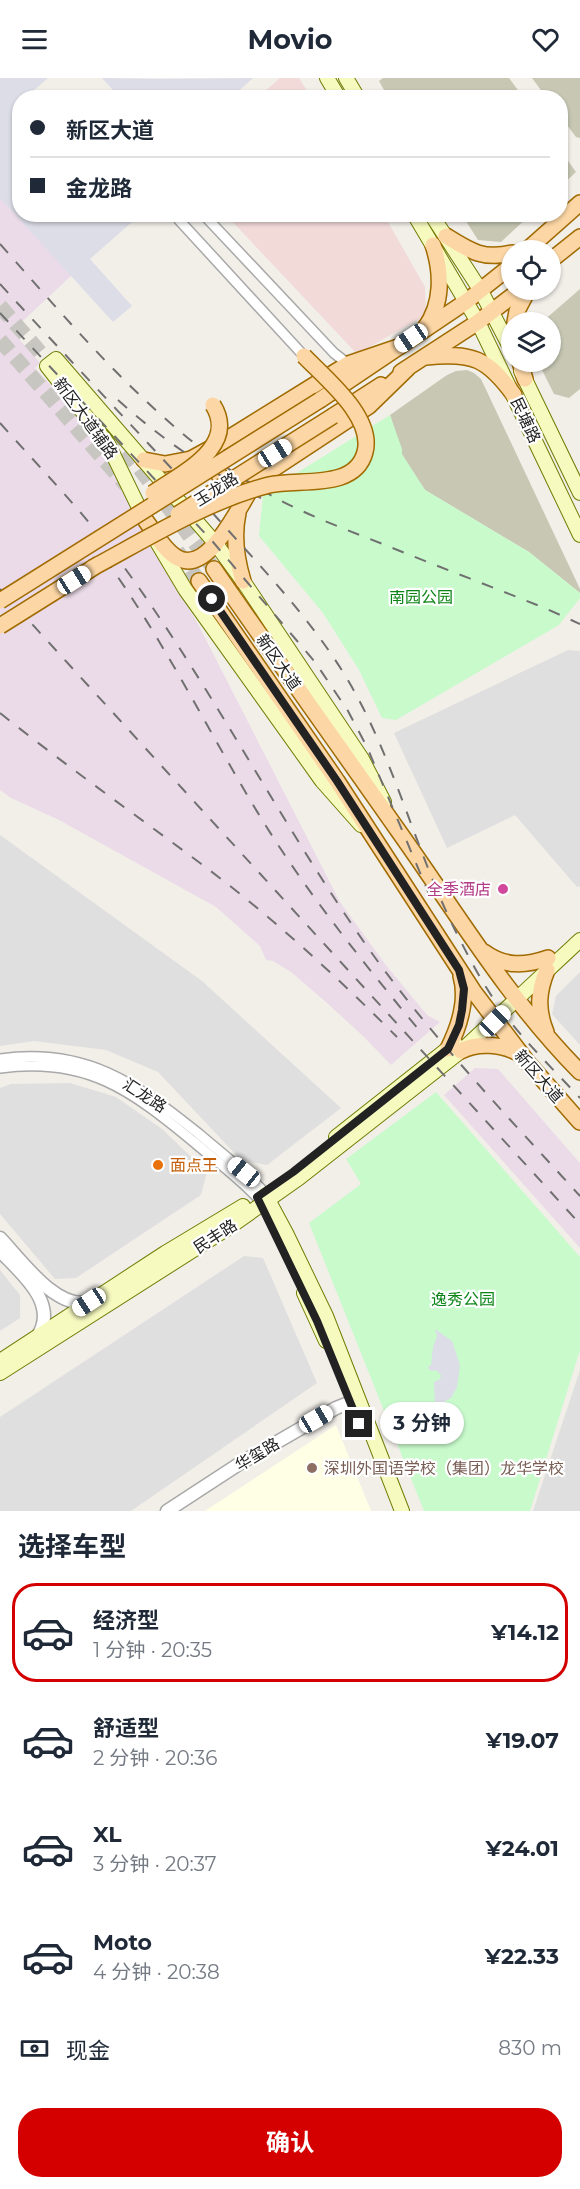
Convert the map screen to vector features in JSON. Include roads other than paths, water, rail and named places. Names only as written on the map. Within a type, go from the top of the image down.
[{"type":"main road","points":[[568,213],[580,203]]},
{"type":"main road","name":"民塘路","points":[[421,222],[478,322],[580,535]]},
{"type":"main road","points":[[436,222],[481,291],[501,328]]},
{"type":"main road","points":[[537,240],[558,222]]},
{"type":"main road","points":[[446,236],[462,247],[483,256],[501,255]]},
{"type":"main road","points":[[561,252],[580,237]]},
{"type":"main road","points":[[433,245],[440,270],[440,286],[427,328],[443,344]]},
{"type":"main road","name":"玉龙路","points":[[5,597],[378,363],[481,291],[501,274]]},
{"type":"main road","name":"玉龙路","points":[[0,626],[408,368],[507,300]]},
{"type":"main road","points":[[144,460],[165,464],[191,459],[348,364],[398,347]]},
{"type":"main road","points":[[423,357],[443,355],[475,358],[495,371],[514,395]]},
{"type":"main road","points":[[92,568],[166,528],[236,497],[276,484],[333,479],[348,473],[359,464],[366,446],[366,433],[362,421],[353,408],[304,356]]},
{"type":"main road","name":"新区大道辅路","points":[[376,842],[322,781],[185,589],[146,521],[108,444],[47,366],[56,359],[216,544],[243,581],[362,759],[397,829]]},
{"type":"main road","points":[[224,441],[219,446],[214,459],[217,472],[221,478],[232,485],[246,485],[258,480],[369,406],[408,368]]},
{"type":"main road","points":[[522,372],[525,378]]},
{"type":"main road","name":"民塘路","points":[[525,378],[580,493]]},
{"type":"main road","points":[[5,597],[62,554],[207,455],[218,434],[218,417],[213,405]]},
{"type":"main road","points":[[146,521],[168,551],[180,559],[195,560],[202,557],[216,544],[258,480]]},
{"type":"main road","points":[[241,504],[236,524],[236,542],[238,566],[243,581]]},
{"type":"main road","name":"新区大道","points":[[214,569],[479,949],[514,997],[580,1072]]},
{"type":"main road","name":"新区大道","points":[[199,581],[492,1017],[520,1054],[580,1122]]},
{"type":"main road","name":"民丰路","points":[[0,1373],[263,1198],[293,1172],[454,1050],[514,997],[580,928]]},
{"type":"main road","name":"民丰路","points":[[548,964],[580,940]]},
{"type":"main road","points":[[479,949],[492,958],[506,963],[548,964],[540,992],[539,1008],[548,1038]]},
{"type":"main road","points":[[459,970],[464,989],[454,1050],[493,1046],[512,1049],[520,1054]]},
{"type":"main road","points":[[263,1198],[351,1402],[394,1511]]},
{"type":"main road","points":[[263,1198],[326,1316],[402,1511]]},
{"type":"main road","name":"民丰路","points":[[0,1361],[165,1253],[263,1198]]},
{"type":"street","points":[[181,222],[304,356]]},
{"type":"street","points":[[211,222],[334,353],[348,364]]},
{"type":"street","name":"汇龙路","points":[[0,1059],[31,1056],[64,1059],[115,1075],[162,1104],[244,1172],[263,1198]]},
{"type":"street","name":"汇龙路","points":[[0,1068],[31,1065],[62,1067],[87,1073],[114,1084],[165,1118],[263,1198]]},
{"type":"street","points":[[0,1238],[56,1295],[70,1303],[89,1302]]},
{"type":"street","points":[[0,1251],[29,1281],[40,1297],[44,1323],[37,1337]]},
{"type":"street","name":"华玺路","points":[[167,1511],[239,1464],[336,1408],[351,1402]]},
{"type":"tunnel","points":[[0,306],[59,374]]},
{"type":"tunnel","points":[[0,340],[126,485]]},
{"type":"tunnel","points":[[80,399],[137,465],[214,569]]},
{"type":"tunnel","points":[[177,551],[199,581]]},
{"type":"railway","points":[[0,244],[91,346],[123,378],[190,440],[226,467],[265,492],[311,515],[580,624]]},
{"type":"railway","points":[[0,284],[284,592],[329,651],[360,702],[375,734],[439,896],[476,970],[511,1022],[580,1098]]},
{"type":"railway","points":[[0,313],[213,542],[315,662],[348,711],[367,747],[429,894]]},
{"type":"railway","points":[[118,400],[186,454],[261,498]]},
{"type":"railway","points":[[0,423],[80,511],[124,567],[188,662],[339,905],[395,985],[472,1077],[580,1196]]},
{"type":"railway","points":[[90,539],[159,641],[279,847],[339,930],[424,1036]]},
{"type":"railway","points":[[0,589],[580,1224]]},
{"type":"railway","points":[[0,713],[252,903],[326,968],[397,1037]]},
{"type":"place","name":"全季酒店","points":[[503,889]]},
{"type":"place","name":"面点王","points":[[158,1165]]},
{"type":"place","name":"深圳外国语学校（集团）龙华学校","points":[[312,1468]]},
{"type":"park label","name":"南园公园","points":[[421,597]]},
{"type":"park label","name":"逸秀公园","points":[[463,1299]]}]
